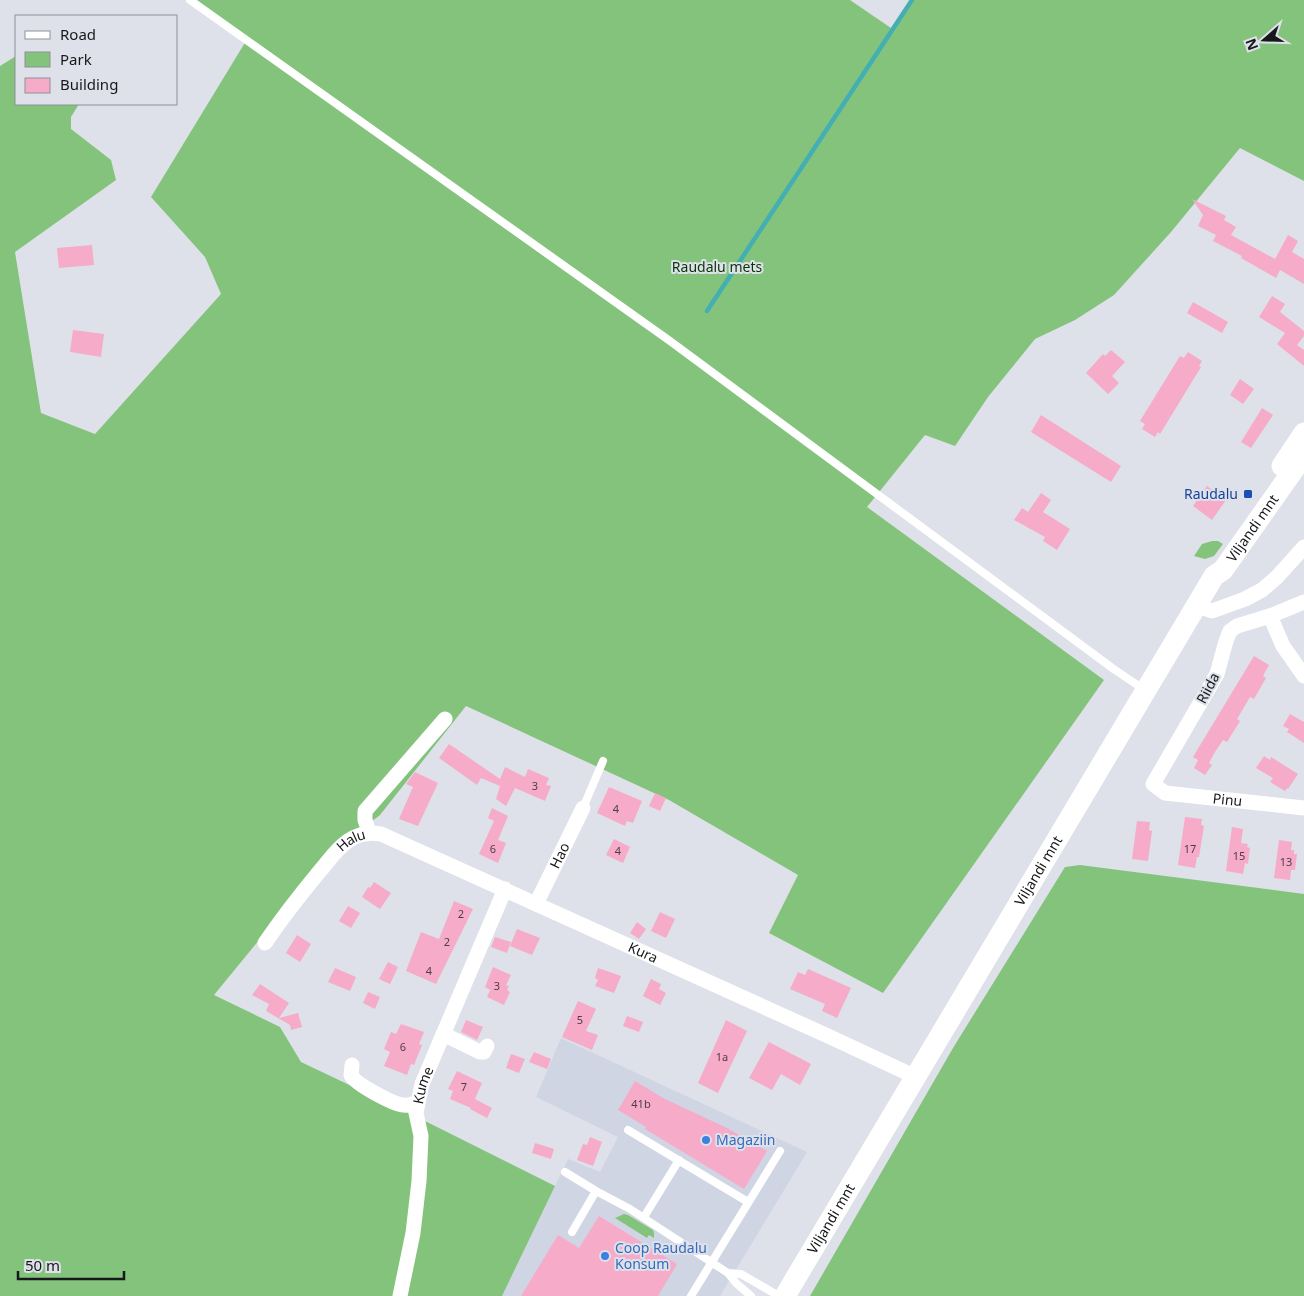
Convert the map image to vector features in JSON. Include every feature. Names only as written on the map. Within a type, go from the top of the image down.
[{"type":"main road","points":[[1214,576],[1218,563],[1304,433]]},
{"type":"main road","name":"Viljandi mnt","points":[[784,1296],[916,1078],[1214,576],[1223,570],[1304,455]]},
{"type":"street","points":[[1197,606],[1212,610],[1245,599],[1262,590],[1277,577],[1304,547]]},
{"type":"street","name":"Riida","points":[[1153,784],[1217,674],[1230,631],[1237,626],[1270,616],[1304,602]]},
{"type":"street","points":[[1270,616],[1283,646],[1304,676]]},
{"type":"street","name":"Halu","points":[[265,943],[289,909],[337,850],[348,841],[369,832],[365,820],[365,811],[446,719]]},
{"type":"street","name":"Pinu","points":[[1153,784],[1165,793],[1304,808]]},
{"type":"street","name":"Hao","points":[[536,904],[583,808]]},
{"type":"street","name":"Kura","points":[[369,832],[381,834],[505,889],[916,1078]]},
{"type":"street","name":"Kume","points":[[400,1296],[413,1233],[419,1181],[421,1136],[416,1113],[422,1084],[505,889]]},
{"type":"street","points":[[443,1034],[480,1052],[484,1052],[487,1046]]},
{"type":"street","points":[[352,1065],[351,1076],[358,1083],[398,1104],[409,1105],[418,1102]]},
{"type":"lane","points":[[190,0],[670,341],[1146,691]]},
{"type":"lane","points":[[583,808],[604,761]]},
{"type":"lane","points":[[628,1130],[748,1202]]},
{"type":"lane","points":[[690,1296],[780,1151]]},
{"type":"lane","points":[[644,1217],[679,1160]]},
{"type":"lane","points":[[565,1172],[644,1217],[728,1272],[752,1296]]},
{"type":"lane","points":[[572,1232],[596,1191]]},
{"type":"lane","points":[[728,1272],[741,1274],[779,1296]]},
{"type":"shaded area","points":[[561,1038],[807,1152],[720,1296],[502,1296],[568,1159],[600,1172],[618,1137],[536,1097]]},
{"type":"green space","name":"Raudalu mets","points":[[190,0],[850,0],[891,28],[910,0],[1304,0],[1304,181],[1240,148],[1171,232],[1114,295],[1075,320],[1035,339],[988,397],[955,446],[925,435],[867,507],[1104,680],[883,993],[769,933],[798,875],[669,800],[466,706],[380,815],[363,828],[282,912],[214,995],[280,1027],[301,1062],[555,1186],[502,1296],[0,1296],[0,66],[15,57],[15,105],[78,105],[71,117],[71,129],[111,160],[116,180],[15,252],[41,413],[95,434],[221,294],[205,257],[151,197],[246,41]]},
{"type":"green space","points":[[1218,541],[1223,544],[1214,556],[1205,559],[1194,556],[1202,544]]},
{"type":"green space","points":[[1080,865],[1304,894],[1304,1296],[810,1296],[953,1048],[1065,867]]},
{"type":"green space","points":[[624,1214],[653,1230],[654,1238],[649,1235],[647,1238],[615,1218]]},
{"type":"building","points":[[1192,199],[1226,216],[1224,220],[1236,227],[1231,235],[1275,259],[1288,235],[1298,241],[1292,252],[1304,259],[1304,284],[1280,270],[1276,278],[1241,258],[1242,256],[1213,241],[1216,235],[1198,226],[1203,215]]},
{"type":"building","points":[[92,245],[94,265],[59,268],[57,248]]},
{"type":"building","points":[[1272,296],[1285,304],[1280,312],[1304,331],[1304,336],[1297,345],[1304,350],[1304,366],[1277,344],[1285,333],[1259,317]]},
{"type":"building","points":[[1193,302],[1228,322],[1222,333],[1187,313]]},
{"type":"building","points":[[73,330],[104,334],[101,357],[70,352]]},
{"type":"building","points":[[1111,350],[1125,362],[1112,376],[1119,383],[1108,394],[1086,373],[1103,354],[1105,356]]},
{"type":"building","points":[[1188,352],[1202,361],[1199,366],[1201,367],[1160,434],[1158,432],[1155,437],[1142,429],[1145,424],[1140,421],[1180,356],[1184,358]]},
{"type":"building","points":[[1240,379],[1254,389],[1243,404],[1230,395]]},
{"type":"building","points":[[1262,408],[1273,415],[1251,448],[1241,442]]},
{"type":"building","points":[[1041,415],[1121,466],[1111,482],[1031,432]]},
{"type":"building","points":[[1207,486],[1226,500],[1212,520],[1193,506]]},
{"type":"building","points":[[1041,493],[1051,500],[1043,512],[1070,529],[1057,550],[1043,541],[1045,537],[1014,520],[1022,508],[1028,512]]},
{"type":"building","points":[[1254,656],[1269,665],[1263,676],[1266,678],[1254,699],[1250,697],[1237,719],[1240,721],[1227,742],[1223,740],[1215,752],[1209,763],[1212,765],[1205,775],[1194,768],[1198,760],[1193,757]]},
{"type":"building","points":[[1290,714],[1304,722],[1304,743],[1287,732],[1289,729],[1283,726]]},
{"type":"building","points":[[449,744],[500,779],[505,767],[525,777],[528,769],[549,778],[546,785],[551,786],[545,801],[515,788],[506,806],[496,799],[500,786],[481,778],[477,785],[439,758]]},
{"type":"building","points":[[1264,756],[1270,760],[1271,757],[1298,774],[1285,791],[1270,782],[1273,778],[1256,768]]},
{"type":"building","points":[[415,772],[438,783],[418,826],[399,819],[413,787],[406,784]]},
{"type":"building","points":[[609,787],[642,801],[633,823],[627,821],[625,826],[597,813]]},
{"type":"building","points":[[655,793],[666,798],[660,811],[649,806]]},
{"type":"building","points":[[492,808],[508,816],[498,840],[506,843],[498,863],[479,854],[494,821],[488,818]]},
{"type":"building","points":[[1185,817],[1202,819],[1201,825],[1204,826],[1199,857],[1197,857],[1195,868],[1178,865]]},
{"type":"building","points":[[1137,821],[1150,822],[1149,830],[1152,831],[1148,861],[1132,859]]},
{"type":"building","points":[[1232,827],[1243,829],[1241,843],[1248,844],[1247,847],[1250,848],[1248,864],[1245,863],[1243,874],[1226,871]]},
{"type":"building","points":[[614,839],[630,847],[623,863],[606,855]]},
{"type":"building","points":[[1279,840],[1292,842],[1291,850],[1294,850],[1294,854],[1297,854],[1295,870],[1291,870],[1290,880],[1274,878]]},
{"type":"building","points":[[374,882],[391,893],[380,909],[362,897],[368,887],[370,888]]},
{"type":"building","points":[[454,901],[473,909],[436,984],[406,971],[421,932],[439,939]]},
{"type":"building","points":[[348,906],[360,913],[351,928],[339,921]]},
{"type":"building","points":[[660,912],[675,919],[666,938],[651,931]]},
{"type":"building","points":[[637,922],[646,929],[639,939],[630,933]]},
{"type":"building","points":[[517,929],[540,938],[532,955],[510,946]]},
{"type":"building","points":[[297,935],[311,944],[300,962],[286,953]]},
{"type":"building","points":[[495,937],[511,942],[507,953],[491,947]]},
{"type":"building","points":[[388,962],[398,967],[390,984],[379,979]]},
{"type":"building","points":[[493,967],[511,975],[506,985],[509,986],[507,990],[510,992],[504,1005],[487,997],[490,990],[485,987]]},
{"type":"building","points":[[335,968],[356,977],[350,991],[328,982]]},
{"type":"building","points":[[598,968],[621,976],[614,993],[595,986],[598,980],[595,978]]},
{"type":"building","points":[[808,969],[851,988],[837,1018],[822,1011],[825,1004],[790,989],[798,972],[805,975]]},
{"type":"building","points":[[651,979],[661,984],[659,989],[666,993],[660,1005],[643,996]]},
{"type":"building","points":[[260,984],[289,1003],[279,1018],[298,1013],[302,1027],[291,1030],[290,1025],[266,1011],[269,1004],[252,995]]},
{"type":"building","points":[[368,992],[380,997],[375,1009],[363,1003]]},
{"type":"building","points":[[578,1001],[596,1009],[586,1031],[598,1035],[592,1050],[562,1037]]},
{"type":"building","points":[[627,1016],[643,1022],[639,1032],[623,1026]]},
{"type":"building","points":[[466,1020],[483,1027],[477,1040],[461,1032]]},
{"type":"building","points":[[726,1020],[747,1031],[718,1093],[698,1083]]},
{"type":"building","points":[[401,1024],[424,1032],[419,1044],[422,1045],[414,1065],[411,1064],[407,1075],[384,1066],[390,1052],[384,1049],[391,1032],[396,1034]]},
{"type":"building","points":[[769,1042],[811,1064],[800,1085],[781,1074],[772,1090],[749,1078]]},
{"type":"building","points":[[534,1052],[551,1059],[547,1069],[529,1062]]},
{"type":"building","points":[[511,1054],[525,1059],[519,1073],[506,1068]]},
{"type":"building","points":[[457,1071],[482,1083],[471,1108],[450,1099],[453,1091],[448,1089]]},
{"type":"building","name":"Magaziin","points":[[635,1081],[663,1098],[727,1128],[767,1151],[744,1189],[645,1129],[646,1127],[618,1110]]},
{"type":"building","points":[[475,1099],[492,1108],[487,1118],[470,1109]]},
{"type":"building","points":[[590,1137],[602,1142],[593,1166],[577,1160],[583,1144],[587,1145]]},
{"type":"building","points":[[535,1143],[554,1149],[551,1159],[532,1153]]},
{"type":"building","name":"Coop Raudalu Konsum","points":[[599,1216],[677,1264],[658,1296],[521,1296],[558,1235],[579,1248]]},
{"type":"waterway","points":[[707,311],[912,0]]},
{"type":"place","name":"Raudalu","points":[[1248,494]]},
{"type":"place","name":"Magaziin","points":[[706,1140]]},
{"type":"place","name":"Coop Raudalu Konsum","points":[[605,1256]]}]
